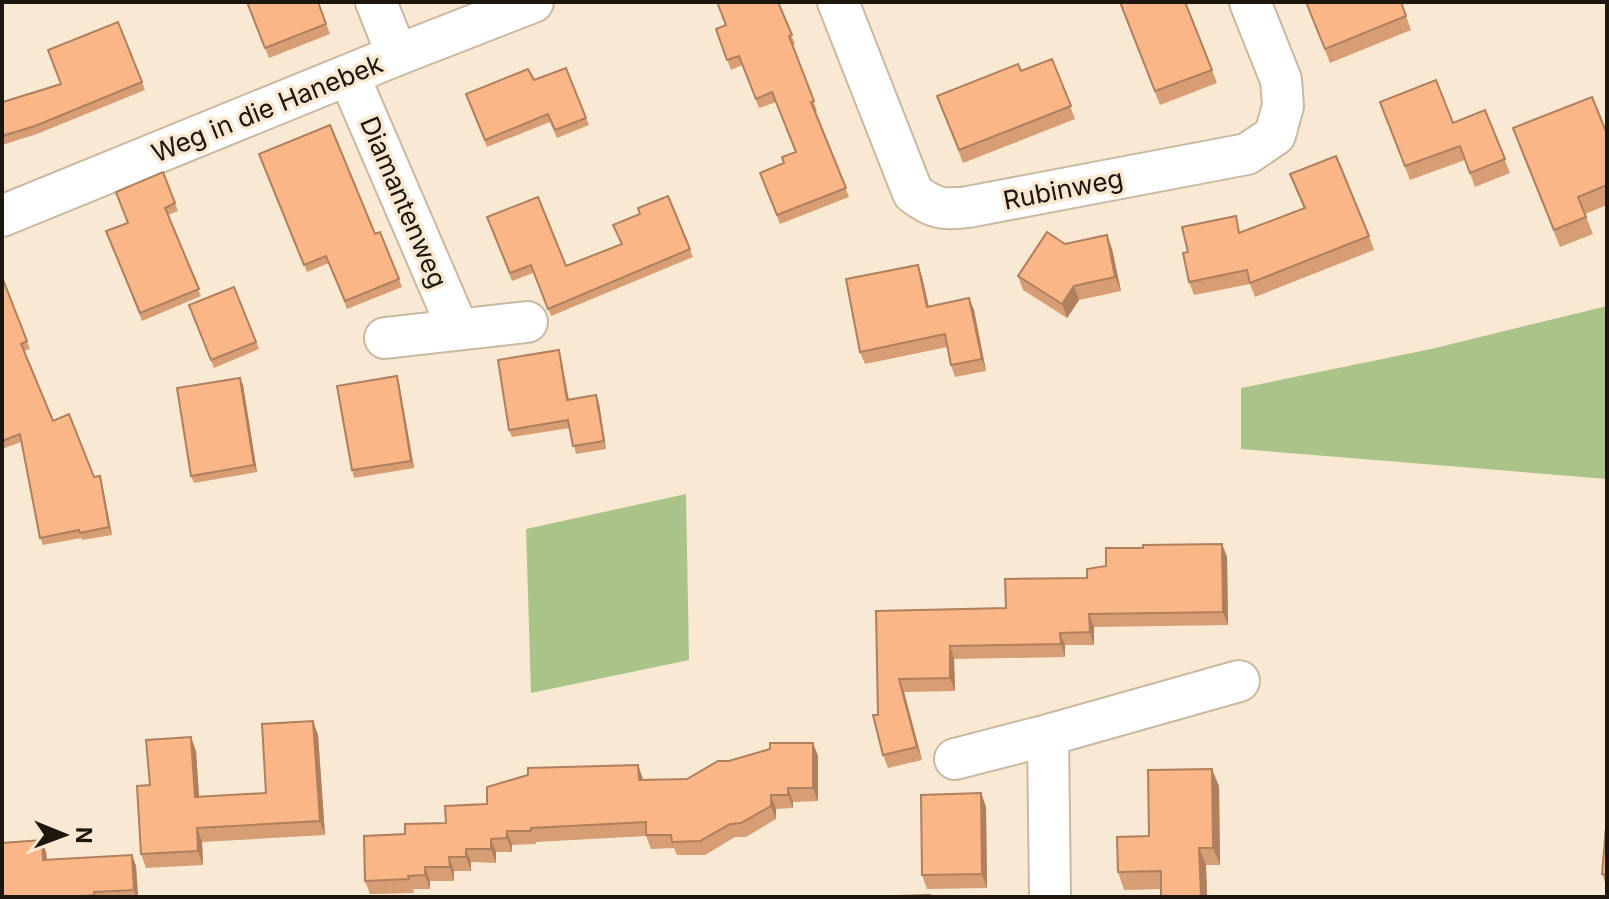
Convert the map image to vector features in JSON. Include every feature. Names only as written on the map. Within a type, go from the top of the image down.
[{"type":"street","points":[[376,2],[397,55]]},
{"type":"street","name":"Weg in die Hanebek","points":[[2,216],[533,2]]},
{"type":"street","name":"Rubinweg","points":[[838,2],[913,193],[929,205],[945,210],[1247,154],[1275,135],[1283,106],[1281,80],[1250,2]]},
{"type":"street","name":"Diamantenweg","points":[[349,76],[458,329]]},
{"type":"street","points":[[385,338],[527,322]]},
{"type":"street","points":[[955,759],[1239,681]]},
{"type":"street","points":[[1048,735],[1050,897]]},
{"type":"green space","points":[[1607,306],[1607,479],[1241,449],[1241,388],[1431,349]]},
{"type":"green space","points":[[686,494],[689,660],[531,693],[526,529]]},
{"type":"building","points":[[247,2],[318,2],[326,24],[265,48]]},
{"type":"building","points":[[717,2],[778,2],[814,101],[811,102],[846,188],[777,215],[760,173],[784,163],[782,157],[796,152],[772,92],[756,99],[739,56],[727,60],[716,29],[726,25]]},
{"type":"building","points":[[1120,2],[1185,2],[1212,70],[1155,91]]},
{"type":"building","points":[[1306,2],[1401,2],[1406,16],[1325,49]]},
{"type":"building","points":[[118,22],[142,82],[35,126],[2,136],[2,100],[61,84],[48,50]]},
{"type":"building","points":[[1052,59],[1071,106],[959,150],[937,96],[1018,64],[1021,71]]},
{"type":"building","points":[[566,68],[586,118],[555,130],[548,114],[485,140],[466,94],[528,69],[534,80]]},
{"type":"building","points":[[1436,80],[1453,123],[1485,110],[1505,159],[1470,173],[1460,146],[1405,166],[1380,102]]},
{"type":"building","points":[[1592,97],[1607,134],[1607,185],[1578,197],[1586,217],[1554,230],[1513,128]]},
{"type":"building","points":[[330,125],[375,234],[380,232],[399,279],[345,301],[326,256],[304,265],[259,154]]},
{"type":"building","points":[[1336,156],[1369,236],[1250,283],[1247,270],[1189,282],[1183,253],[1188,252],[1182,227],[1236,216],[1239,233],[1305,208],[1290,174]]},
{"type":"building","points":[[163,172],[175,203],[165,208],[199,289],[140,313],[106,231],[128,223],[116,192]]},
{"type":"building","points":[[668,196],[690,249],[548,309],[531,265],[510,273],[487,217],[538,197],[566,266],[622,244],[613,225],[640,214],[638,208]]},
{"type":"building","points":[[1047,232],[1065,244],[1107,235],[1115,277],[1074,286],[1062,304],[1018,276]]},
{"type":"building","points":[[918,265],[927,307],[969,298],[982,359],[951,365],[945,334],[860,352],[846,279]]},
{"type":"building","points":[[2,277],[27,341],[21,344],[53,421],[69,414],[94,477],[100,476],[109,527],[40,538],[20,434],[2,441]]},
{"type":"building","points":[[234,287],[256,342],[211,360],[189,305]]},
{"type":"building","points":[[559,350],[567,400],[596,395],[604,441],[573,446],[568,420],[509,430],[498,360]]},
{"type":"building","points":[[397,376],[411,461],[352,470],[337,386]]},
{"type":"building","points":[[240,378],[254,465],[191,476],[177,388]]},
{"type":"building","points":[[1222,544],[1223,612],[1089,614],[1090,632],[1060,633],[1061,644],[950,646],[950,678],[899,679],[917,747],[883,755],[873,715],[878,715],[876,611],[1006,608],[1005,579],[1087,578],[1087,569],[1106,566],[1106,548]]},
{"type":"building","points":[[313,721],[320,821],[197,828],[198,851],[141,854],[137,786],[150,785],[146,740],[191,737],[195,797],[266,793],[262,724]]},
{"type":"building","points":[[770,743],[813,743],[813,788],[788,788],[788,795],[771,795],[771,806],[700,841],[672,842],[671,835],[646,835],[646,822],[531,828],[531,831],[507,831],[507,838],[491,839],[491,849],[466,849],[466,857],[449,857],[450,867],[425,867],[425,875],[365,881],[364,836],[405,834],[405,824],[446,823],[445,806],[487,804],[487,787],[528,775],[528,768],[638,765],[639,780],[687,779],[718,761],[729,761],[770,749]]},
{"type":"building","points":[[1212,769],[1213,848],[1199,848],[1201,897],[1161,897],[1161,871],[1118,872],[1117,837],[1149,836],[1148,770]]},
{"type":"building","points":[[981,793],[982,874],[922,875],[921,795]]},
{"type":"building","points":[[1607,815],[1607,874],[1602,874]]},
{"type":"building","points":[[42,840],[43,860],[132,855],[134,890],[94,892],[94,895],[77,897],[2,897],[2,843]]},
{"type":"building","points":[[895,896],[930,897],[895,897]]}]
